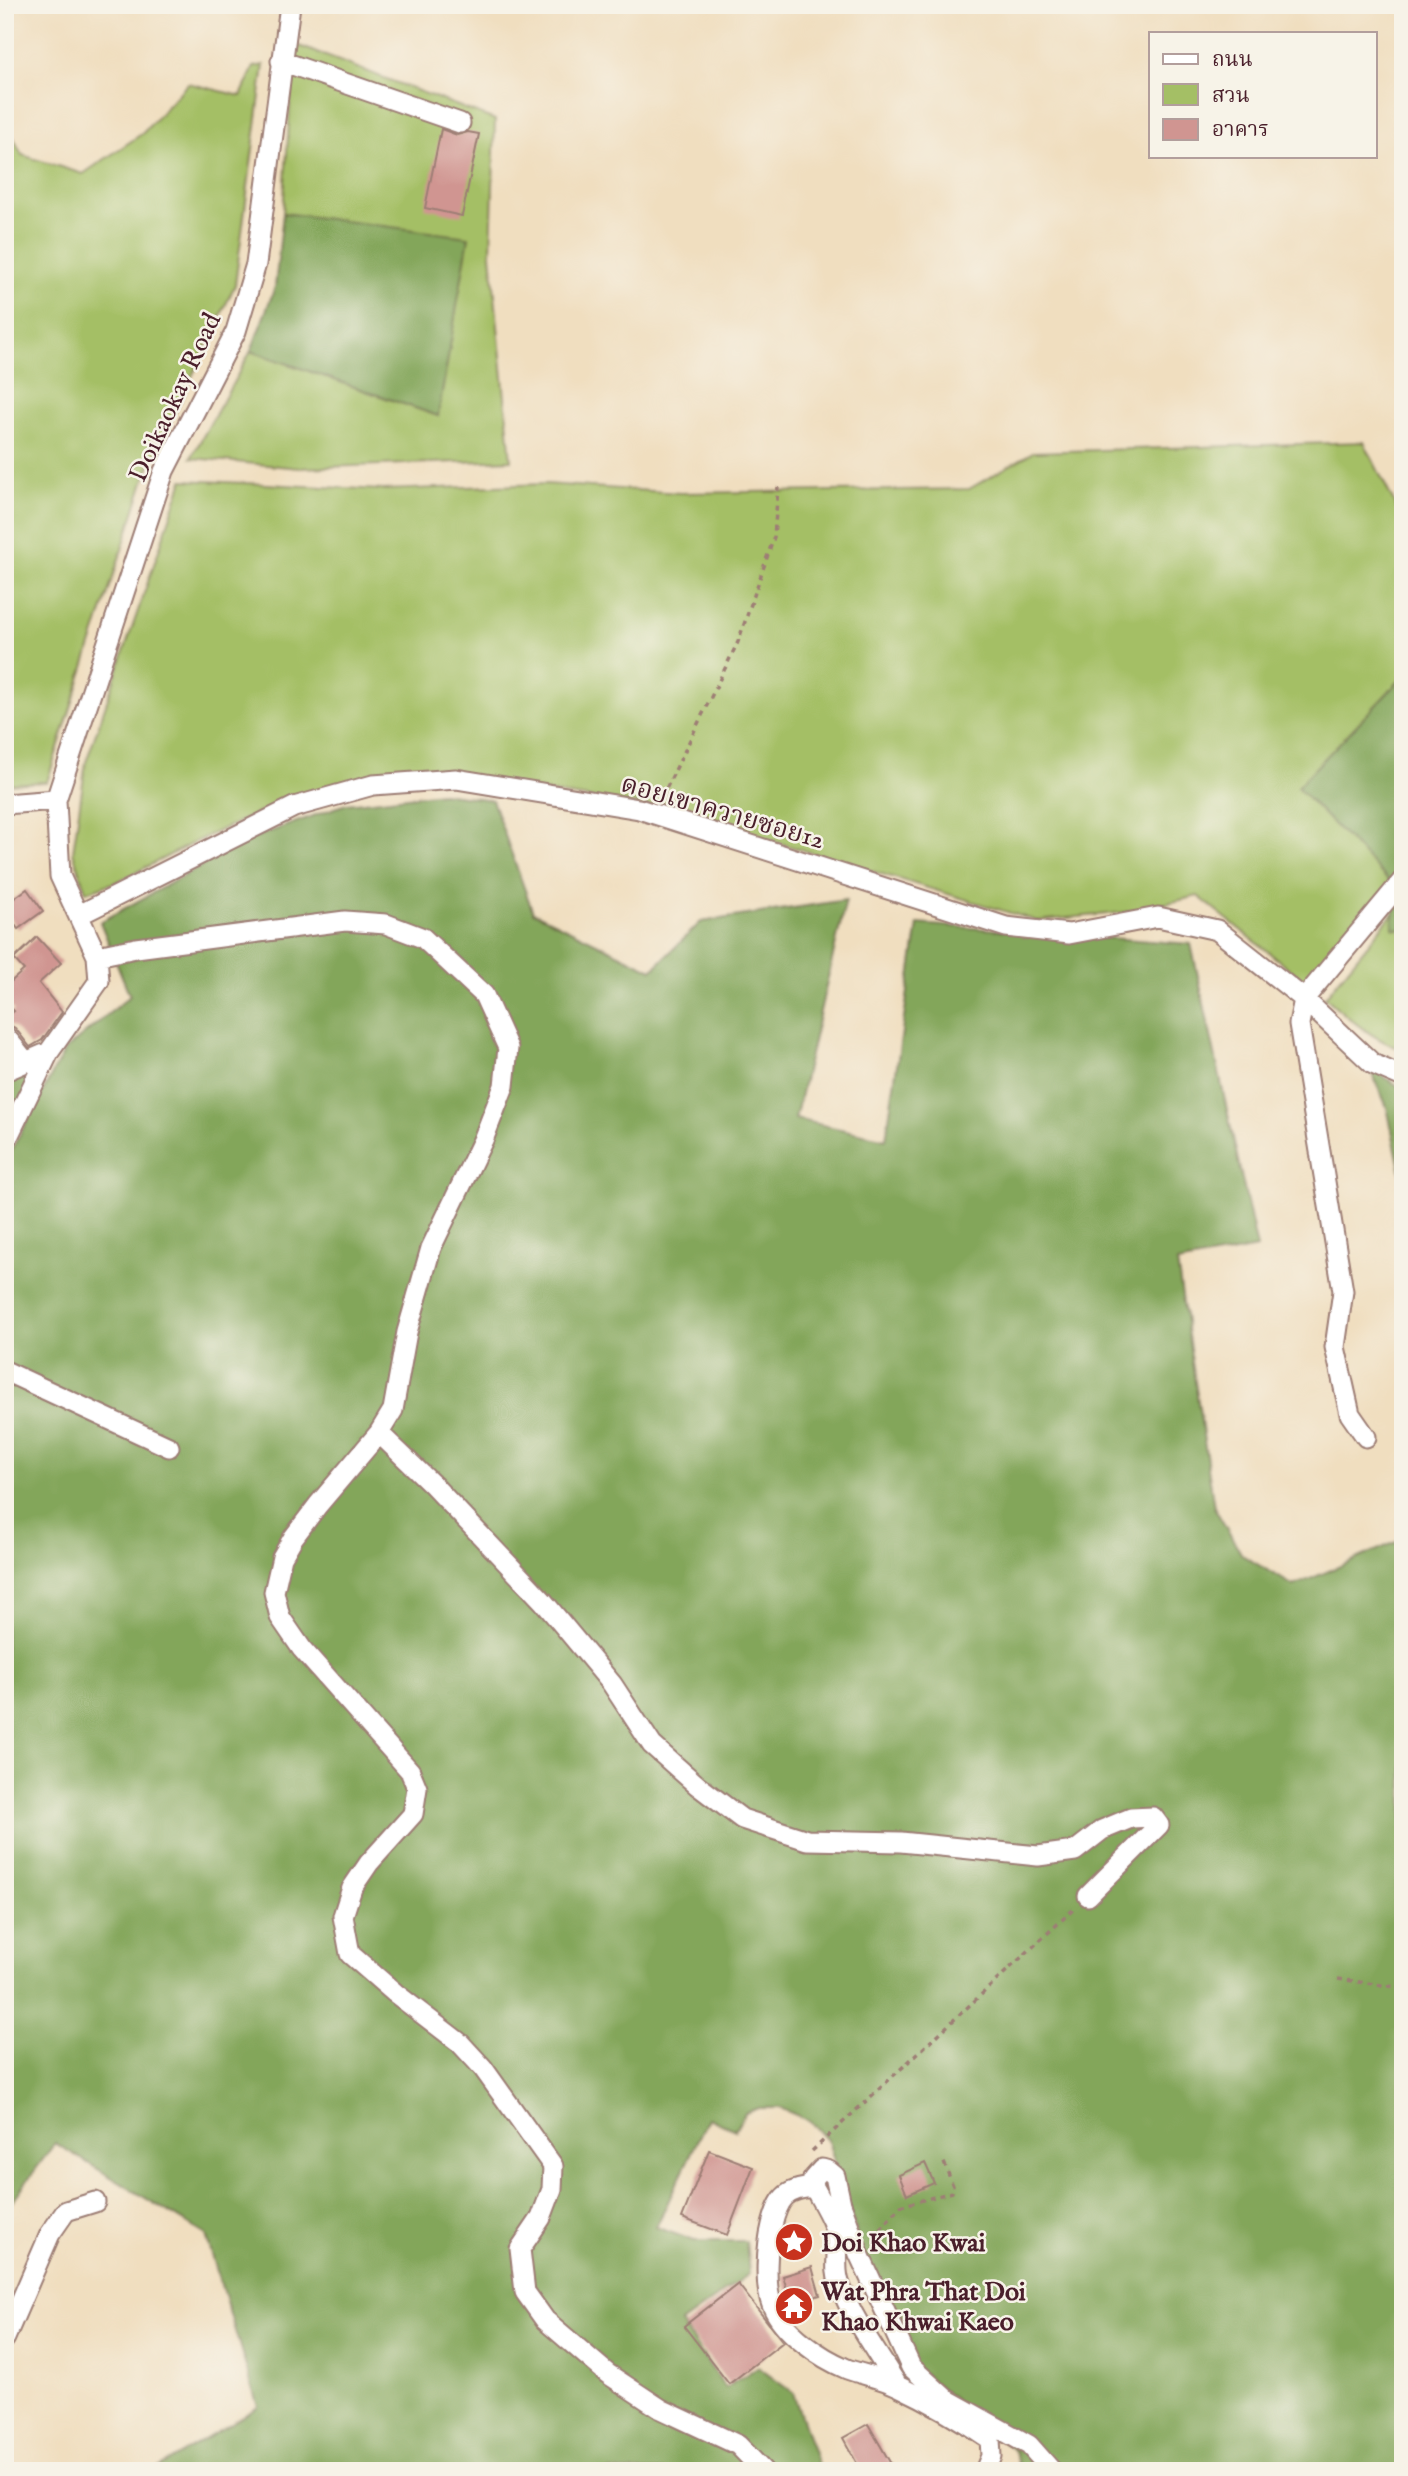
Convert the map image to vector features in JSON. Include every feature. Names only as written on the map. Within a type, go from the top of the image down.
[{"type":"street","name":"Doikaokay Road","points":[[56,800],[164,471],[236,331],[256,264],[290,5]]},
{"type":"street","points":[[281,61],[460,123]]},
{"type":"street","name":"ดอยเขาควายซอย12","points":[[79,915],[294,807],[373,785],[456,779],[654,813],[1006,926],[1069,934],[1158,917],[1217,930],[1304,999],[1373,1063],[1403,1077]]},
{"type":"street","points":[[5,804],[56,800],[60,876],[97,956],[99,981],[49,1052],[5,1143]]},
{"type":"street","points":[[1366,1437],[1350,1414],[1335,1347],[1343,1291],[1299,1024],[1304,999],[1403,880]]},
{"type":"street","points":[[97,956],[136,948],[345,921],[386,924],[423,938],[484,995],[508,1048],[504,1086],[482,1140],[431,1248],[407,1332],[393,1409],[379,1433],[293,1538],[282,1557],[274,1592],[280,1617],[302,1649],[410,1771],[416,1788],[413,1814],[369,1863],[352,1888],[343,1916],[351,1954],[395,1993],[460,2043],[491,2079],[553,2166],[552,2189],[541,2218],[520,2249],[525,2292],[545,2320],[608,2374],[661,2409],[738,2445],[763,2471]]},
{"type":"street","points":[[5,1036],[26,1062]]},
{"type":"street","points":[[5,1071],[49,1052]]},
{"type":"street","points":[[5,1371],[169,1447]]},
{"type":"street","points":[[379,1433],[433,1485],[543,1601],[612,1684],[652,1745],[696,1785],[742,1819],[807,1840],[901,1842],[1038,1856],[1075,1851],[1102,1830],[1131,1818],[1153,1817],[1159,1825],[1088,1896]]},
{"type":"street","points":[[897,2385],[854,2319],[838,2283],[835,2232],[814,2187],[813,2179],[822,2169],[835,2176],[841,2204],[859,2254],[911,2367],[946,2399],[1028,2445],[1052,2471]]},
{"type":"street","points":[[814,2187],[794,2188],[785,2195],[779,2205],[768,2241],[768,2276],[772,2304],[796,2337],[809,2349],[847,2369],[897,2385],[990,2439],[990,2456],[985,2471]]},
{"type":"street","points":[[5,2338],[50,2234],[65,2211],[95,2202]]},
{"type":"path","points":[[654,813],[738,642],[774,537],[778,487]]},
{"type":"path","points":[[808,2155],[1088,1896]]},
{"type":"path","points":[[1338,1979],[1403,1987]]},
{"type":"path","points":[[859,2254],[901,2206],[952,2192],[953,2186],[943,2160]]},
{"type":"green space","points":[[294,44],[495,120],[491,254],[511,460],[300,468],[191,458],[251,351],[438,416],[360,224],[283,213]]},
{"type":"green space","points":[[264,65],[235,285],[147,472],[47,782],[5,784],[5,121],[22,155],[83,174],[143,133],[188,83],[241,96],[254,67]]},
{"type":"green space","points":[[283,213],[469,237],[438,416],[251,351],[275,287]]},
{"type":"green space","points":[[1364,442],[1403,521],[1403,677],[1298,787],[1394,886],[1311,986],[1198,896],[1128,912],[1037,921],[664,808],[403,773],[301,794],[207,836],[119,881],[86,892],[73,852],[86,762],[183,480],[383,490],[546,484],[680,493],[969,489],[1033,452]]},
{"type":"green space","points":[[1403,677],[1403,929],[1393,928],[1394,886],[1297,787]]},
{"type":"green space","points":[[442,793],[492,800],[533,912],[652,970],[701,922],[846,900],[795,1119],[886,1139],[918,924],[1191,944],[1257,1248],[1177,1263],[1214,1507],[1242,1555],[1294,1586],[1403,1539],[1403,2471],[1019,2471],[1015,2451],[913,2365],[874,2289],[828,2141],[810,2121],[780,2108],[758,2108],[745,2113],[735,2130],[708,2118],[656,2227],[694,2241],[746,2241],[749,2274],[681,2323],[725,2388],[758,2367],[793,2393],[820,2471],[153,2471],[258,2407],[206,2235],[55,2143],[5,2211],[5,1162],[65,1050],[130,996],[100,922],[250,839],[346,804]]},
{"type":"green space","points":[[1393,913],[1393,928],[1403,929],[1403,1050],[1370,1034],[1325,997]]},
{"type":"green space","points":[[49,1052],[5,1143],[5,1072]]},
{"type":"green space","points":[[1370,1068],[1403,1089],[1403,1183],[1387,1107]]},
{"type":"building","points":[[441,129],[457,135],[468,132],[479,134],[462,216],[425,208]]},
{"type":"building","points":[[27,889],[43,911],[18,929],[5,911],[5,905]]},
{"type":"building","points":[[37,937],[61,963],[39,983],[62,1012],[42,1040],[30,1047],[15,1028],[5,1022],[5,1018],[14,1011],[5,1001],[5,987],[24,970],[14,959]]},
{"type":"building","points":[[709,2150],[753,2167],[727,2235],[682,2218]]},
{"type":"building","points":[[925,2163],[934,2183],[907,2195],[899,2175]]},
{"type":"building","points":[[812,2267],[820,2295],[791,2303],[783,2276]]},
{"type":"building","points":[[738,2284],[783,2342],[729,2384],[684,2326]]},
{"type":"building","points":[[868,2424],[895,2471],[861,2471],[843,2438]]},
{"type":"place","name":"Doi Khao Kwai","points":[[794,2242]]},
{"type":"place","name":"Wat Phra That Doi Khao Khwai Kaeo","points":[[794,2306]]}]
